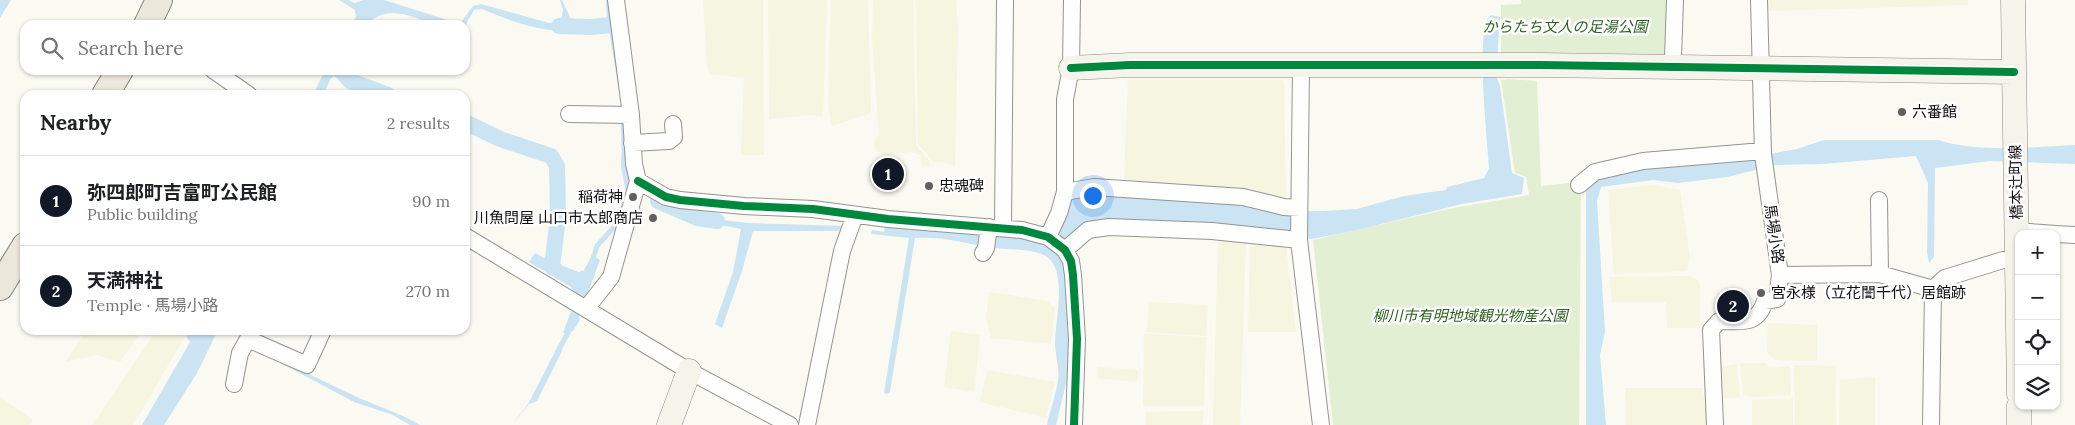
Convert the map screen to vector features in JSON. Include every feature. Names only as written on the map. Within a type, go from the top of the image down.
[{"type":"main road","points":[[150,20],[159,0]]},
{"type":"main road","points":[[108,90],[117,75]]},
{"type":"main road","points":[[0,287],[20,254]]},
{"type":"street","points":[[580,305],[610,277],[638,181],[632,143],[620,115],[616,0]]},
{"type":"street","points":[[990,238],[1005,0]]},
{"type":"street","points":[[1048,237],[1059,213],[1064,192],[1065,99],[1071,68],[1072,0]]},
{"type":"street","points":[[1673,58],[1675,0]]},
{"type":"street","name":"馬場小路","points":[[1715,425],[1711,330],[1719,321],[1748,320],[1756,317],[1762,312],[1765,301],[1777,299],[1780,275],[1763,158],[1759,0]]},
{"type":"street","points":[[2012,0],[2023,0]]},
{"type":"street","name":"橋本辻町線","points":[[2012,0],[2019,365]]},
{"type":"street","points":[[1071,68],[1130,65],[1490,65],[2014,72]]},
{"type":"street","points":[[1300,66],[1299,240],[1321,425]]},
{"type":"street","points":[[220,75],[242,90]]},
{"type":"street","points":[[569,114],[620,115]]},
{"type":"street","points":[[632,143],[669,141],[674,137],[673,124]]},
{"type":"street","points":[[1579,185],[1594,172],[1643,161],[1763,158]]},
{"type":"street","points":[[638,181],[666,197],[680,200],[744,206],[813,209],[990,238],[1048,237],[1065,250],[1071,260],[1077,339],[1074,425]]},
{"type":"street","points":[[1064,192],[1094,187],[1243,196],[1284,207],[1299,208]]},
{"type":"street","points":[[1878,200],[1880,274]]},
{"type":"street","points":[[807,425],[842,251],[855,215]]},
{"type":"street","points":[[1065,250],[1088,230],[1109,226],[1212,231],[1299,240]]},
{"type":"street","points":[[2060,234],[2075,235]]},
{"type":"street","points":[[470,239],[689,371],[790,425]]},
{"type":"street","points":[[1932,425],[1932,289],[1945,278],[2003,260]]},
{"type":"street","points":[[1780,275],[1880,274],[1932,289]]},
{"type":"street","points":[[234,384],[240,353],[248,340],[307,364],[321,335]]},
{"type":"street","points":[[669,425],[689,371]]},
{"type":"street","points":[[2019,410],[2019,425]]},
{"type":"green space","points":[[703,0],[763,0],[764,155],[741,155],[744,78],[711,74],[707,67]]},
{"type":"green space","points":[[768,0],[827,0],[823,117],[811,115],[769,119]]},
{"type":"green space","points":[[831,0],[868,0],[871,113],[832,126],[828,107]]},
{"type":"green space","points":[[873,0],[913,0],[916,145],[929,161],[930,166],[923,168],[920,155],[911,152],[884,155],[876,150],[874,142],[879,134],[872,39]]},
{"type":"green space","points":[[916,0],[956,0],[958,29],[955,167],[942,162],[934,162],[918,144]]},
{"type":"green space","name":"からたち文人の足湯公園","points":[[1521,0],[1671,0],[1669,55],[1501,53],[1501,5],[1521,4]]},
{"type":"green space","points":[[1766,0],[1968,0],[1968,5],[1767,11]]},
{"type":"green space","points":[[1128,80],[1282,80],[1284,82],[1286,201],[1124,180]]},
{"type":"green space","name":"柳川市有明地域観光物産公園","points":[[1501,80],[1537,81],[1541,186],[1577,182],[1581,189],[1579,425],[1333,425],[1313,240],[1448,209],[1529,195],[1526,177],[1515,173]]},
{"type":"green space","points":[[1653,185],[1680,190],[1690,258],[1687,271],[1614,274],[1608,190]]},
{"type":"green space","points":[[1218,239],[1246,241],[1240,425],[1213,425]]},
{"type":"green space","points":[[1250,242],[1286,246],[1296,332],[1248,332]]},
{"type":"green space","points":[[1689,276],[1698,280],[1700,286],[1700,328],[1667,328],[1666,302],[1612,302],[1609,277]]},
{"type":"green space","points":[[989,292],[1047,301],[1055,308],[1051,344],[991,338],[986,317]]},
{"type":"green space","points":[[1149,302],[1208,305],[1206,336],[1147,332]]},
{"type":"green space","points":[[1768,323],[1817,325],[1817,361],[1776,360],[1767,352]]},
{"type":"green space","points":[[951,331],[980,335],[974,392],[944,387]]},
{"type":"green space","points":[[1144,334],[1206,337],[1204,406],[1143,406]]},
{"type":"green space","points":[[84,335],[139,335],[120,362],[97,355],[65,362]]},
{"type":"green space","points":[[154,335],[186,335],[133,425],[92,425]]},
{"type":"green space","points":[[1740,363],[1765,363],[1769,368],[1790,366],[1791,395],[1755,397],[1743,395]]},
{"type":"green space","points":[[1737,364],[1740,397],[1719,399],[1719,367]]},
{"type":"green space","points":[[1794,365],[1836,366],[1836,425],[1795,425]]},
{"type":"green space","points":[[1098,367],[1138,370],[1137,382],[1097,378]]},
{"type":"green space","points":[[987,370],[1055,382],[1046,418],[980,402]]},
{"type":"green space","points":[[1875,377],[1875,425],[1839,425],[1840,380]]},
{"type":"green space","points":[[1625,388],[1702,388],[1710,425],[1626,425]]},
{"type":"green space","points":[[0,397],[33,420],[29,425],[0,425]]},
{"type":"green space","points":[[1793,398],[1793,425],[1752,425],[1752,400]]},
{"type":"green space","points":[[1204,411],[1202,425],[1146,425],[1146,412]]},
{"type":"water","points":[[0,0],[11,0],[0,18]]},
{"type":"water","points":[[339,0],[348,0],[354,3],[364,0],[384,0],[448,20],[422,20],[394,13],[384,14],[372,20],[354,20],[356,17],[355,10]]},
{"type":"water","points":[[560,0],[562,0],[572,21],[580,26],[580,30],[540,29],[515,22],[482,9],[474,10],[468,20],[463,20],[473,6],[481,4],[549,23],[561,20],[563,10]]},
{"type":"water","points":[[606,0],[611,0],[625,110],[622,109],[609,30],[611,25],[607,22]]},
{"type":"water","points":[[1491,15],[1500,17],[1496,75],[1500,86],[1512,173],[1524,178],[1522,194],[1462,204],[1353,231],[1312,239],[1124,219],[1101,222],[1068,242],[1057,240],[1068,198],[1076,194],[1199,199],[1280,211],[1324,211],[1357,209],[1404,196],[1446,190],[1447,187],[1484,178],[1489,168],[1483,87],[1483,40],[1486,24]]},
{"type":"water","points":[[323,75],[350,75],[351,78],[348,83],[334,76],[331,78],[325,90],[315,90]]},
{"type":"water","points":[[622,140],[626,140],[629,172],[627,204],[622,203],[626,193],[621,166]]},
{"type":"water","points":[[1824,140],[1938,140],[1970,147],[1988,148],[2075,145],[2075,164],[1989,161],[1935,168],[1934,257],[1929,263],[1927,253],[1928,183],[1916,156],[1822,164],[1776,165],[1727,177],[1678,183],[1653,180],[1601,187],[1597,201],[1605,332],[1600,355],[1606,425],[1586,425],[1586,186],[1601,175],[1639,165],[1754,157],[1797,149]]},
{"type":"water","points":[[698,217],[748,223],[847,226],[846,231],[753,231],[742,271],[722,328],[715,324],[733,272],[741,229],[697,220]]},
{"type":"water","points":[[885,225],[1015,235],[1045,242],[1063,260],[1070,310],[1068,375],[1056,425],[1047,425],[1058,375],[1055,342],[1059,285],[1053,264],[1047,257],[1035,252],[994,248],[945,239],[915,238],[890,392],[884,393],[909,238],[871,234],[872,230],[884,232]]},
{"type":"water","points":[[552,247],[557,248],[557,259],[562,265],[579,272],[584,270],[592,255],[600,260],[585,301],[576,296],[571,287],[529,262],[535,253],[544,258],[549,256]]},
{"type":"water","points":[[571,311],[579,315],[580,320],[573,331],[563,333]]},
{"type":"water","points":[[194,335],[216,335],[197,373],[164,425],[142,425]]},
{"type":"water","points":[[561,347],[562,351],[537,401],[529,404],[512,425],[528,404],[557,348]]},
{"type":"water","points":[[262,353],[361,399],[404,416],[420,425],[410,425],[393,415],[354,402]]},
{"type":"waterway","points":[[559,26],[591,27],[611,25]]},
{"type":"waterway","points":[[345,75],[350,81],[374,90]]},
{"type":"waterway","points":[[623,119],[624,146]]},
{"type":"waterway","points":[[470,124],[500,139],[551,156],[557,166],[558,217],[552,267]]},
{"type":"waterway","points":[[658,201],[697,218],[717,221]]},
{"type":"waterway","points":[[592,262],[597,246],[614,227],[623,206]]},
{"type":"waterway","points":[[557,353],[571,327]]},
{"type":"cycle path","points":[[1071,68],[1130,65],[1540,65],[2014,72]]},
{"type":"cycle path","points":[[638,181],[666,197],[680,200],[744,206],[813,209],[888,219],[1022,230],[1048,237],[1065,250],[1071,261],[1073,275],[1077,339],[1074,425]]},
{"type":"place","name":"六番館","points":[[1902,112]]},
{"type":"place","name":"弥四郎町吉富町公民館","points":[[888,174]]},
{"type":"place","name":"忠魂碑","points":[[929,186]]},
{"type":"place","name":"稲荷神","points":[[633,197]]},
{"type":"place","name":"川魚問屋 山口市太郎商店","points":[[653,218]]},
{"type":"place","name":"宮永様（立花誾千代）居館跡","points":[[1761,293]]},
{"type":"place","name":"天満神社","points":[[1733,306]]}]
